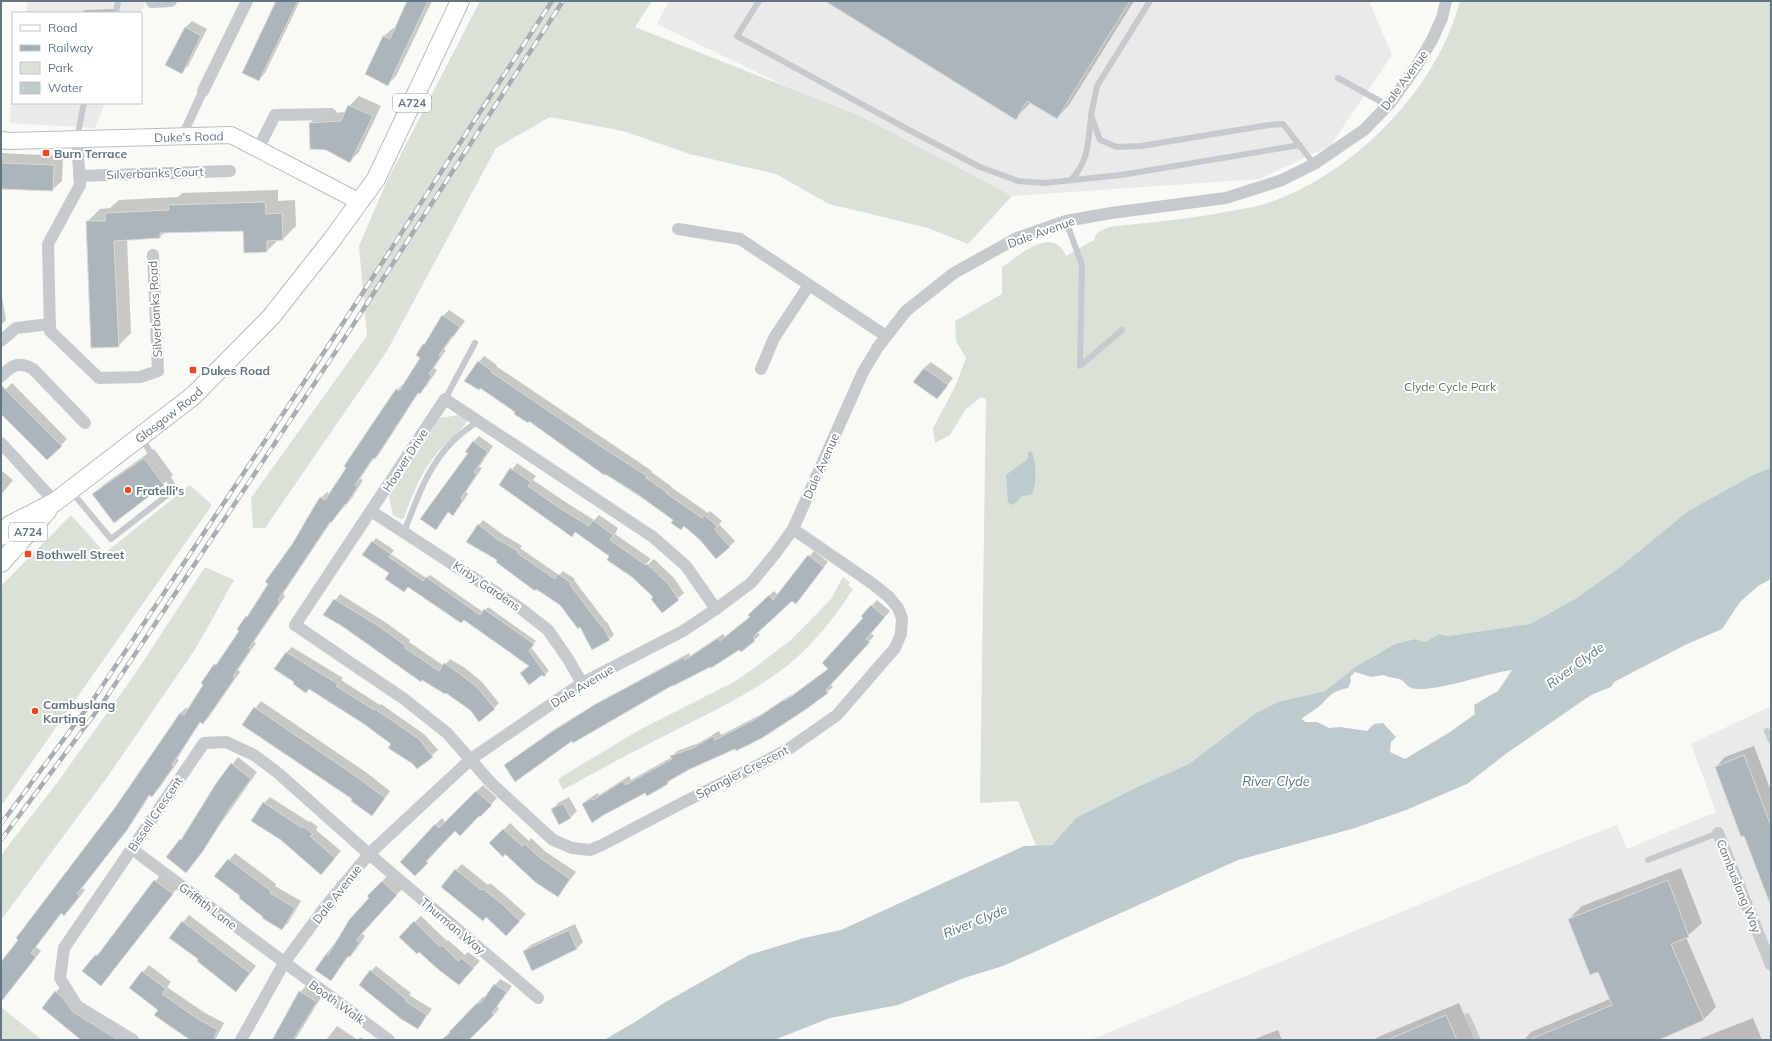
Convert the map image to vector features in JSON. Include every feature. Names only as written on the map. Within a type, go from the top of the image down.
[{"type":"main road","name":"A724","points":[[360,202],[376,179],[460,1]]},
{"type":"main road","name":"Duke's Road","points":[[1,140],[77,140],[231,135],[360,202]]},
{"type":"main road","name":"Glasgow Road","points":[[1,563],[55,502],[194,396],[271,317],[360,202]]},
{"type":"main road","name":"Glasgow Road","points":[[1,536],[10,525],[55,502]]},
{"type":"street","points":[[152,2],[171,1]]},
{"type":"street","points":[[182,137],[247,1]]},
{"type":"street","name":"Dale Avenue","points":[[241,1040],[284,963],[325,907],[369,854],[471,759],[582,683],[683,631],[751,583],[793,529],[863,372],[878,347],[906,311],[954,273],[1017,238],[1066,221],[1111,213],[1226,198],[1282,180],[1314,164],[1364,130],[1387,105],[1416,67],[1432,40],[1442,18],[1446,1]]},
{"type":"street","points":[[258,149],[275,115],[331,114]]},
{"type":"street","name":"Silverbanks Road","points":[[77,140],[80,185],[48,244],[50,331],[99,378],[140,377],[158,371],[152,254]]},
{"type":"street","name":"Silverbanks Court","points":[[79,176],[230,171]]},
{"type":"street","points":[[678,229],[740,239],[886,336]]},
{"type":"street","points":[[761,369],[774,338],[809,285]]},
{"type":"street","points":[[1,340],[16,328],[50,324]]},
{"type":"street","points":[[1,376],[13,366],[24,364],[33,369],[85,423]]},
{"type":"street","points":[[445,399],[654,537],[686,566],[716,609]]},
{"type":"street","name":"Hoover Drive","points":[[445,399],[295,624],[404,699],[447,733],[471,759]]},
{"type":"street","points":[[1,443],[55,502]]},
{"type":"street","name":"Kirby Gardens","points":[[371,511],[520,608],[548,630],[582,683]]},
{"type":"street","name":"Spangler Crescent","points":[[471,759],[491,783],[553,840],[572,848],[590,850],[790,748],[837,715],[895,648],[901,634],[902,618],[898,608],[889,597],[873,584],[793,529]]},
{"type":"street","name":"Bissell Crescent","points":[[133,1040],[77,1006],[60,978],[64,948],[204,743],[226,742],[254,755],[278,773],[369,854]]},
{"type":"street","name":"Cambuslang Way","points":[[1718,833],[1771,965]]},
{"type":"street","name":"Griffith Lane","points":[[132,849],[284,963]]},
{"type":"street","name":"Thurman Way","points":[[369,854],[538,998]]},
{"type":"street","name":"Booth Walk","points":[[284,963],[389,1040]]},
{"type":"lane","points":[[116,12],[118,1]]},
{"type":"lane","points":[[759,1],[737,36],[980,167],[1018,181],[1044,183],[1121,175],[1300,144]]},
{"type":"lane","points":[[1071,180],[1081,169],[1087,151],[1091,116],[1097,86],[1150,1]]},
{"type":"lane","points":[[1338,78],[1387,105]]},
{"type":"lane","points":[[77,140],[84,104]]},
{"type":"lane","points":[[1091,116],[1100,140],[1117,146],[1141,146],[1283,124],[1314,164]]},
{"type":"lane","points":[[1066,221],[1082,265],[1080,366],[1122,330]]},
{"type":"lane","points":[[445,399],[475,343]]},
{"type":"lane","points":[[404,532],[423,484],[434,464],[454,440],[478,421]]},
{"type":"lane","points":[[70,490],[111,539],[175,489],[140,437]]},
{"type":"lane","points":[[1767,730],[1771,741]]},
{"type":"lane","name":"Cambuslang Way","points":[[1648,860],[1718,833]]},
{"type":"lane","points":[[1467,1016],[1478,1040]]},
{"type":"shaded area","points":[[27,1],[146,1],[142,12],[27,12]]},
{"type":"shaded area","points":[[669,1],[1369,1],[1392,55],[1330,146],[1259,179],[1012,196],[657,24]]},
{"type":"shaded area","points":[[12,72],[12,104],[105,104],[95,128],[10,123]]},
{"type":"shaded area","points":[[1771,706],[1771,1040],[1090,1040],[1537,856],[1617,825],[1627,849],[1716,812],[1691,744]]},
{"type":"green space","points":[[480,1],[652,1],[635,27],[860,116],[1012,196],[968,244],[928,228],[829,204],[776,174],[690,154],[623,131],[550,117],[496,148],[387,351],[265,528],[253,528],[251,498],[367,336],[359,246],[387,181]]},
{"type":"green space","name":"Clyde Cycle Park","points":[[1460,1],[1771,1],[1771,468],[1755,474],[1688,511],[1620,567],[1575,599],[1530,624],[1449,636],[1439,634],[1425,642],[1415,639],[1395,644],[1355,667],[1325,691],[1278,702],[1256,713],[1189,764],[1137,787],[1076,818],[1052,845],[1036,846],[1018,801],[980,803],[986,399],[981,397],[965,410],[950,435],[935,443],[933,428],[955,387],[966,358],[956,341],[955,321],[1002,294],[1002,267],[1036,245],[1045,242],[1053,243],[1060,247],[1066,256],[1094,240],[1097,233],[1109,227],[1188,218],[1258,206],[1297,191],[1329,173],[1359,151],[1386,125],[1411,97],[1432,66],[1449,34]]},
{"type":"green space","points":[[459,415],[467,420],[465,424],[439,450],[431,461],[417,484],[404,518],[401,519],[393,515],[389,496],[440,418]]},
{"type":"green space","name":"Cambuslang Karting","points":[[190,485],[212,505],[1,806],[1,586],[71,515],[105,553]]},
{"type":"green space","points":[[205,567],[234,580],[196,648],[108,776],[1,920],[1,855],[57,783],[135,674]]},
{"type":"green space","points":[[843,577],[850,582],[848,585],[853,589],[839,610],[824,630],[807,648],[775,675],[734,700],[619,759],[563,790],[558,780],[561,777],[641,729],[734,682],[791,640],[831,599]]},
{"type":"green space","points":[[1,1007],[42,1040],[1,1040]]},
{"type":"water","points":[[1031,451],[1035,467],[1033,491],[1031,495],[1022,496],[1013,505],[1008,503],[1006,475],[1028,459],[1028,452]]},
{"type":"water","name":"River Clyde","points":[[1771,468],[1771,579],[1758,586],[1740,602],[1722,629],[1685,645],[1614,682],[1611,687],[1591,695],[1507,753],[1467,784],[1406,810],[1355,828],[1238,860],[1003,966],[964,978],[898,1005],[830,1018],[774,1040],[604,1040],[664,1003],[749,955],[804,938],[841,930],[1024,846],[1052,845],[1076,818],[1137,787],[1189,764],[1256,713],[1278,702],[1325,691],[1355,667],[1395,644],[1415,639],[1425,642],[1439,634],[1449,636],[1530,624],[1575,599],[1620,567],[1688,511],[1755,474]],"holes":[[[1512,670],[1498,691],[1474,705],[1475,714],[1450,732],[1405,759],[1390,752],[1391,742],[1396,737],[1383,723],[1374,724],[1367,731],[1340,727],[1329,728],[1317,722],[1306,722],[1301,719],[1322,704],[1333,693],[1348,688],[1351,681],[1350,677],[1355,672],[1371,677],[1384,675],[1397,678],[1411,688],[1420,689],[1445,686]]]},
{"type":"building","points":[[276,1],[298,1],[259,81],[242,73]]},
{"type":"building","points":[[407,1],[428,1],[388,86],[365,74],[383,36],[390,39]]},
{"type":"building","points":[[825,1],[1130,1],[1057,119],[1027,101],[1016,120]]},
{"type":"building","points":[[185,27],[201,36],[182,74],[165,65]]},
{"type":"building","points":[[348,105],[373,116],[350,163],[326,150],[310,149],[309,123],[341,121]]},
{"type":"building","points":[[1,163],[54,165],[53,191],[1,189]]},
{"type":"building","points":[[265,202],[266,214],[282,213],[283,240],[267,241],[267,252],[244,253],[243,231],[160,233],[160,238],[114,241],[119,347],[91,348],[86,221],[105,221],[105,213],[169,210],[168,205]]},
{"type":"building","points":[[442,315],[460,327],[439,355],[441,356],[429,374],[432,376],[420,394],[418,393],[375,459],[373,458],[355,485],[358,486],[346,505],[345,504],[331,523],[330,522],[278,600],[280,602],[249,648],[251,649],[233,676],[235,678],[203,724],[200,722],[172,765],[174,766],[152,797],[149,795],[127,830],[77,894],[80,896],[64,916],[61,913],[31,953],[36,957],[1,1002],[1,962],[18,940],[16,938],[114,809],[180,713],[184,715],[203,685],[201,683],[214,664],[216,665],[239,631],[237,629],[246,616],[247,617],[268,584],[265,582],[293,543],[320,497],[325,500],[346,468],[344,466],[383,408],[396,389],[399,391],[420,358],[416,355],[423,344],[424,345]]},
{"type":"building","points":[[478,361],[492,371],[491,372],[647,476],[646,478],[702,518],[704,515],[717,526],[715,530],[730,547],[716,559],[700,540],[684,526],[681,530],[671,523],[673,520],[636,493],[605,474],[604,475],[529,421],[528,423],[514,414],[515,412],[480,388],[479,390],[464,381]]},
{"type":"building","points":[[924,368],[948,385],[937,399],[913,382]]},
{"type":"building","points":[[1,385],[62,446],[47,460],[1,414]]},
{"type":"building","points":[[473,441],[488,452],[474,472],[477,474],[461,498],[463,500],[453,516],[448,512],[436,530],[420,519],[468,453],[465,452]]},
{"type":"building","name":"Fratelli's","points":[[144,458],[164,485],[114,523],[92,494]]},
{"type":"building","points":[[510,468],[531,482],[528,486],[561,509],[589,526],[593,520],[613,535],[610,540],[646,565],[647,564],[668,584],[679,600],[662,613],[651,599],[653,597],[632,577],[607,560],[609,556],[575,532],[572,537],[499,485]]},
{"type":"building","points":[[478,524],[497,539],[518,551],[517,553],[555,579],[558,574],[571,583],[570,585],[601,626],[602,625],[610,640],[592,650],[580,627],[578,629],[560,605],[536,589],[535,591],[496,562],[497,560],[466,542]]},
{"type":"building","points":[[372,541],[391,554],[389,557],[423,581],[426,577],[480,615],[484,609],[534,644],[529,651],[546,675],[544,677],[542,675],[529,685],[520,673],[529,666],[464,620],[461,623],[408,587],[404,592],[385,579],[389,573],[362,555]]},
{"type":"building","points":[[808,555],[824,567],[796,604],[792,601],[753,637],[755,641],[741,652],[739,650],[711,668],[710,667],[673,685],[573,743],[572,741],[515,782],[504,765],[594,705],[684,657],[685,660],[718,638],[720,641],[750,617],[748,615],[769,595],[773,600]]},
{"type":"building","points":[[334,599],[380,627],[406,646],[405,648],[439,671],[444,663],[477,687],[495,709],[479,722],[470,710],[446,693],[445,694],[422,680],[421,682],[342,626],[323,615]]},
{"type":"building","points":[[871,605],[885,617],[866,639],[870,642],[826,690],[828,693],[762,738],[736,751],[735,749],[690,769],[667,782],[668,784],[647,796],[645,793],[592,823],[582,804],[592,798],[593,800],[623,781],[625,785],[672,759],[670,756],[693,748],[713,736],[715,740],[754,720],[785,699],[785,701],[828,669],[822,663],[863,618],[861,616]]},
{"type":"building","points":[[286,652],[338,684],[336,686],[374,710],[375,709],[419,739],[433,757],[417,769],[413,764],[388,748],[391,744],[364,724],[309,689],[306,693],[293,684],[294,682],[274,669]]},
{"type":"building","points":[[254,707],[360,779],[385,798],[372,816],[351,801],[352,799],[242,725]]},
{"type":"building","points":[[1744,755],[1771,826],[1770,904],[1744,836],[1741,837],[1715,767]]},
{"type":"building","points":[[231,763],[251,779],[231,806],[203,851],[186,873],[166,857],[180,839],[181,840],[217,782]]},
{"type":"building","points":[[476,791],[492,805],[460,836],[455,831],[426,861],[428,863],[415,876],[400,862],[435,824],[439,828]]},
{"type":"building","points":[[263,802],[302,828],[303,826],[313,834],[310,836],[335,858],[321,875],[281,840],[251,821]]},
{"type":"building","points":[[563,803],[571,818],[559,825],[551,809]]},
{"type":"building","points":[[503,829],[522,846],[525,844],[540,858],[570,879],[558,897],[535,882],[505,854],[503,857],[489,843]]},
{"type":"building","points":[[228,859],[271,891],[270,893],[295,908],[282,930],[262,918],[263,917],[239,898],[240,896],[214,876]]},
{"type":"building","points":[[455,869],[481,890],[483,889],[502,904],[520,921],[506,936],[486,917],[483,921],[441,887]]},
{"type":"building","points":[[154,880],[173,894],[101,986],[82,971],[95,955],[97,956]]},
{"type":"building","points":[[1668,880],[1689,937],[1671,944],[1704,1020],[1659,1040],[1529,1040],[1612,1005],[1598,972],[1590,975],[1568,919]]},
{"type":"building","points":[[382,881],[397,895],[356,940],[360,942],[350,957],[348,956],[331,981],[315,970],[326,954],[328,955],[348,921],[369,898],[367,896]]},
{"type":"building","points":[[182,921],[250,973],[236,992],[197,961],[198,959],[169,938]]},
{"type":"building","points":[[414,921],[440,947],[442,945],[458,961],[461,958],[474,968],[459,985],[419,952],[417,954],[399,937]]},
{"type":"building","points":[[569,930],[577,949],[532,971],[523,951]]},
{"type":"building","points":[[370,970],[406,999],[405,1001],[427,1015],[418,1029],[401,1019],[359,985]]},
{"type":"building","points":[[142,971],[166,989],[162,994],[198,1019],[218,1030],[213,1040],[190,1040],[154,1015],[158,1010],[129,988]]},
{"type":"building","points":[[494,984],[507,992],[492,1013],[494,1015],[469,1040],[441,1040],[450,1033],[449,1032],[477,1003],[481,1003]]},
{"type":"building","points":[[55,991],[63,998],[73,1012],[118,1040],[81,1040],[42,1008]]},
{"type":"building","points":[[299,991],[317,1002],[293,1040],[272,1040]]},
{"type":"building","points":[[1446,1015],[1457,1040],[1387,1040]]},
{"type":"railway","points":[[1,824],[95,697],[336,334],[552,1]]},
{"type":"railway","points":[[1,840],[102,704],[344,339],[563,1]]},
{"type":"place","name":"Burn Terrace","points":[[46,153]]},
{"type":"place","name":"Dukes Road","points":[[193,370]]},
{"type":"place","name":"Fratelli's","points":[[128,490]]},
{"type":"place","name":"Bothwell Street","points":[[28,554]]},
{"type":"place","name":"Cambuslang Karting","points":[[35,711]]}]
